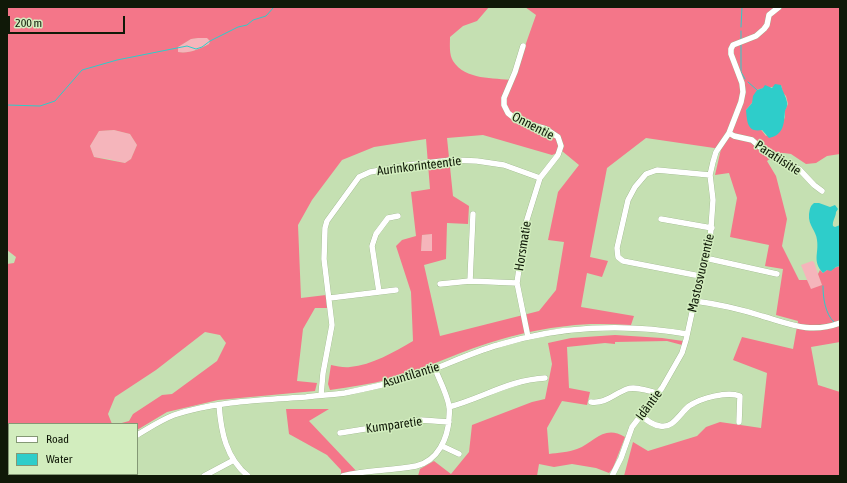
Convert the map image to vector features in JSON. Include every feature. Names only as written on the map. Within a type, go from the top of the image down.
[{"type":"street","name":"Mastosvuorentie","points":[[687,334],[700,276],[710,242],[713,200],[710,175],[716,152],[729,133],[741,102],[742,82],[731,54],[731,49],[733,45],[756,36],[764,29],[767,25],[769,15],[779,7]]},
{"type":"street","name":"Onnentie","points":[[523,46],[515,72],[504,98],[504,105],[508,113],[518,120],[546,129],[558,137],[561,146],[555,160]]},
{"type":"street","name":"Paratiisitie","points":[[729,133],[734,136],[752,140],[770,156],[799,169],[822,191]]},
{"type":"street","name":"Aurinkorinteentie","points":[[321,395],[323,373],[332,325],[330,298],[324,259],[325,228],[327,221],[359,177],[370,172],[408,165],[452,160],[477,161],[504,165],[540,178]]},
{"type":"street","name":"Horsmatie","points":[[528,337],[518,283],[524,226],[540,178],[555,160]]},
{"type":"street","points":[[700,276],[623,261],[618,257],[617,248],[628,200],[635,187],[646,174],[658,170],[710,175]]},
{"type":"street","points":[[470,281],[473,214]]},
{"type":"street","points":[[378,292],[372,246],[376,234],[388,218],[398,216]]},
{"type":"street","points":[[661,219],[712,228]]},
{"type":"street","points":[[705,258],[777,274]]},
{"type":"street","points":[[440,284],[470,281],[518,283]]},
{"type":"street","points":[[330,298],[396,290]]},
{"type":"street","points":[[695,300],[761,316],[795,327],[829,327],[840,323]]},
{"type":"street","name":"Asuntilantie","points":[[138,434],[175,415],[219,405],[238,402],[339,394],[396,382],[435,369],[487,348],[528,337],[583,329],[612,327],[658,330],[687,334]]},
{"type":"street","name":"Idäntie","points":[[612,476],[621,458],[632,427],[662,388],[675,368],[682,353],[687,334]]},
{"type":"street","points":[[343,476],[355,473],[418,465],[432,458],[442,446],[449,422],[449,407],[435,369]]},
{"type":"street","points":[[449,407],[522,380],[545,378]]},
{"type":"street","points":[[591,402],[602,402],[627,389],[633,388],[658,393]]},
{"type":"street","points":[[641,415],[651,423],[660,427],[670,425],[689,407],[700,400],[734,394],[740,396],[739,422]]},
{"type":"street","points":[[219,405],[221,427],[225,444],[238,467],[248,476]]},
{"type":"street","name":"Kumparetie","points":[[340,433],[421,420],[449,422]]},
{"type":"street","points":[[442,446],[459,454]]},
{"type":"street","points":[[204,476],[234,460]]},
{"type":"shaded area","points":[[7,7],[489,7],[477,21],[463,26],[450,37],[451,55],[453,61],[458,67],[472,75],[513,80],[536,15],[525,7],[840,7],[840,154],[827,156],[816,163],[806,164],[791,154],[784,153],[776,154],[767,161],[776,176],[787,219],[782,246],[799,280],[807,280],[811,289],[822,285],[818,274],[820,270],[823,273],[827,270],[840,266],[840,342],[811,347],[818,385],[840,392],[840,476],[624,476],[633,442],[648,451],[697,436],[706,427],[720,422],[761,428],[767,373],[733,360],[742,337],[793,349],[798,321],[776,315],[783,269],[765,266],[769,245],[730,237],[737,198],[729,173],[715,175],[721,149],[646,138],[607,168],[590,257],[608,261],[602,277],[587,273],[581,307],[634,316],[631,325],[583,324],[526,333],[488,343],[418,370],[390,379],[330,390],[328,384],[331,365],[348,367],[366,364],[413,341],[411,292],[396,246],[402,240],[416,236],[411,192],[430,189],[426,139],[374,147],[342,160],[312,200],[298,225],[301,298],[326,295],[327,308],[315,308],[303,329],[297,381],[317,383],[315,391],[218,400],[167,412],[138,429],[138,423],[122,423],[129,421],[133,414],[162,395],[172,394],[217,361],[226,343],[220,335],[205,332],[156,370],[115,397],[108,414],[112,423],[8,423],[7,457],[7,264],[14,263],[16,257],[7,250]],"holes":[[[207,38],[210,41],[209,44],[190,52],[178,52],[178,47],[191,39]],[[781,85],[788,104],[785,110],[785,117],[783,122],[766,136],[746,110],[752,103],[757,90]],[[114,130],[130,134],[137,145],[131,159],[125,163],[94,157],[90,146],[99,131]],[[483,135],[552,155],[562,151],[579,165],[558,192],[548,240],[564,242],[556,290],[539,311],[440,336],[424,265],[446,259],[447,223],[468,224],[469,206],[453,196],[447,138]],[[432,234],[432,251],[421,251],[422,235]]]},
{"type":"shaded area","points":[[207,38],[210,41],[209,44],[190,52],[177,52],[178,47],[191,39]]},
{"type":"shaded area","points":[[114,130],[130,134],[137,145],[131,159],[125,163],[94,157],[90,146],[99,131]]},
{"type":"shaded area","points":[[432,234],[433,251],[421,251],[422,235]]},
{"type":"shaded area","points":[[812,261],[814,262],[822,285],[811,290],[801,265]]},
{"type":"shaded area","points":[[615,335],[683,341],[682,345],[667,341],[615,342],[615,344],[605,343],[567,347],[569,388],[590,392],[587,405],[562,401],[547,428],[549,454],[577,449],[605,433],[618,433],[625,437],[613,468],[609,473],[596,468],[572,464],[554,467],[539,464],[537,476],[418,476],[420,469],[434,461],[451,474],[469,452],[472,425],[532,402],[545,399],[552,364],[548,343],[571,338]]},
{"type":"shaded area","points":[[286,409],[329,409],[309,421],[361,476],[341,476],[341,470],[327,455],[289,434]]},
{"type":"water","points":[[775,84],[781,85],[787,105],[782,128],[778,134],[769,138],[762,130],[753,130],[751,128],[748,122],[746,110],[752,103],[753,96],[757,90],[763,88],[765,85],[772,88]]},
{"type":"water","points":[[814,203],[819,203],[830,207],[835,205],[838,209],[833,226],[835,227],[840,225],[840,266],[831,271],[827,270],[823,273],[818,265],[817,240],[809,218],[810,208]]},
{"type":"waterway","points":[[7,105],[40,106],[55,101],[82,70],[117,60],[187,46],[196,49],[238,27],[247,25],[253,20],[266,16],[274,7]]},
{"type":"waterway","points":[[741,27],[742,7]]},
{"type":"waterway","points":[[741,31],[741,39]]},
{"type":"waterway","points":[[741,45],[741,72],[745,79]]},
{"type":"waterway","points":[[748,82],[757,90]]},
{"type":"waterway","points":[[823,286],[824,300],[828,315],[834,322]]}]
